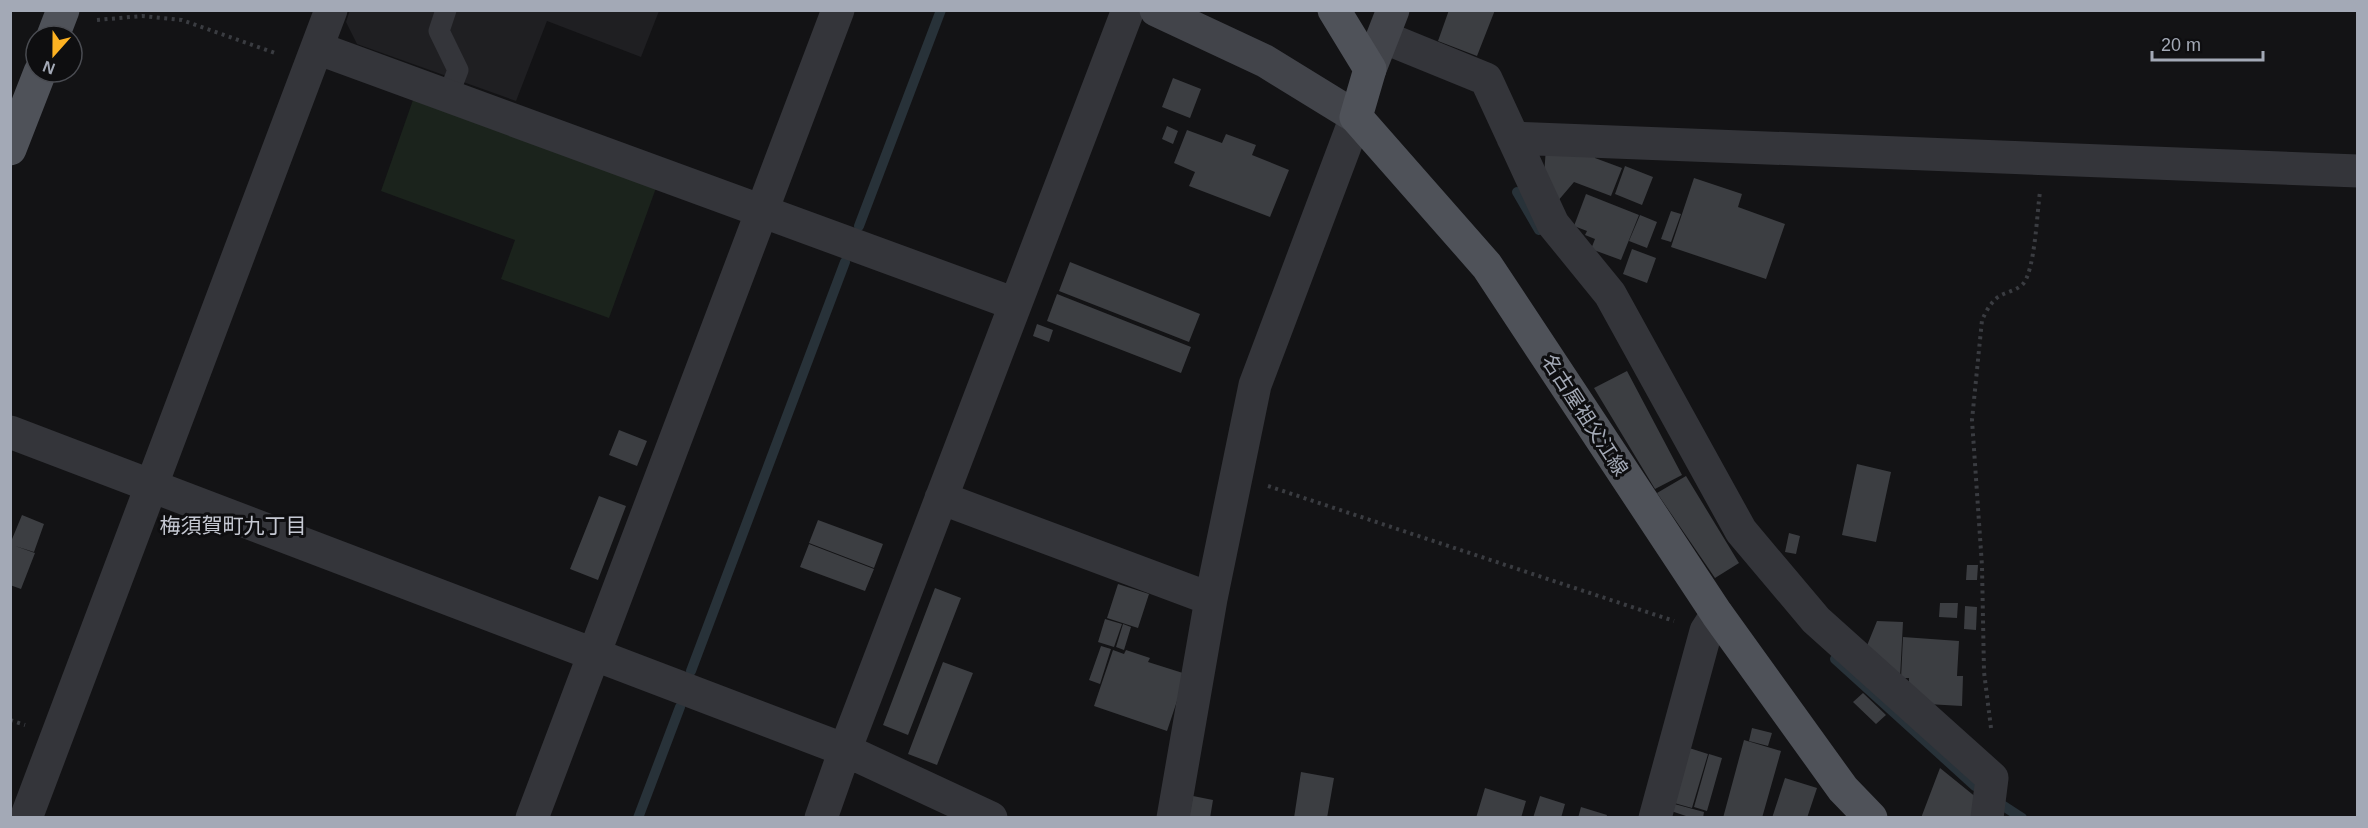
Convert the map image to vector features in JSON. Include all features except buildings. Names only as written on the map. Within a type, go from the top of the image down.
[{"type":"main road","points":[[1334,10],[1370,69],[1356,117]]},
{"type":"main road","points":[[10,149],[34,84]]},
{"type":"main road","name":"名古屋祖父江線","points":[[1356,117],[1487,266],[1712,623],[1843,789],[1868,816]]},
{"type":"street","points":[[26,818],[331,10]]},
{"type":"street","points":[[532,818],[838,10]]},
{"type":"street","points":[[821,818],[1128,10]]},
{"type":"street","points":[[1156,10],[1264,61],[1356,117],[1256,385],[1211,599],[1173,818]]},
{"type":"street","points":[[1370,69],[1388,23],[1486,79],[1553,224],[1610,294],[1741,531],[1816,620],[1992,778],[1987,818]]},
{"type":"street","points":[[314,56],[448,96],[1016,304]]},
{"type":"street","points":[[1513,138],[2358,171]]},
{"type":"street","points":[[10,432],[845,750],[991,818]]},
{"type":"street","points":[[941,498],[1211,599]]},
{"type":"street","points":[[1654,818],[1712,623]]},
{"type":"lane","points":[[446,10],[439,31],[458,70],[448,96]]},
{"type":"path","points":[[58,24],[142,16],[182,20],[314,56]]},
{"type":"path","points":[[1992,778],[1995,755],[1984,672],[1983,566],[1972,420],[1983,321],[1989,305],[1998,297],[2023,284],[2028,273],[2032,259],[2044,158]]},
{"type":"path","points":[[1237,476],[1712,623]]},
{"type":"shaded area","points":[[350,10],[659,11],[641,57],[547,21],[516,101],[357,44],[346,22]]},
{"type":"shaded area","points":[[413,100],[656,188],[609,318],[501,279],[515,240],[381,191]]},
{"type":"waterway","points":[[859,226],[941,10]]},
{"type":"waterway","points":[[1517,192],[1539,230]]},
{"type":"waterway","points":[[691,671],[845,262]]},
{"type":"waterway","points":[[1835,659],[1975,786]]},
{"type":"waterway","points":[[638,818],[680,707]]},
{"type":"waterway","points":[[2002,805],[2022,818]]},
{"type":"district","name":"梅須賀町九丁目","points":[[233,525]]}]
